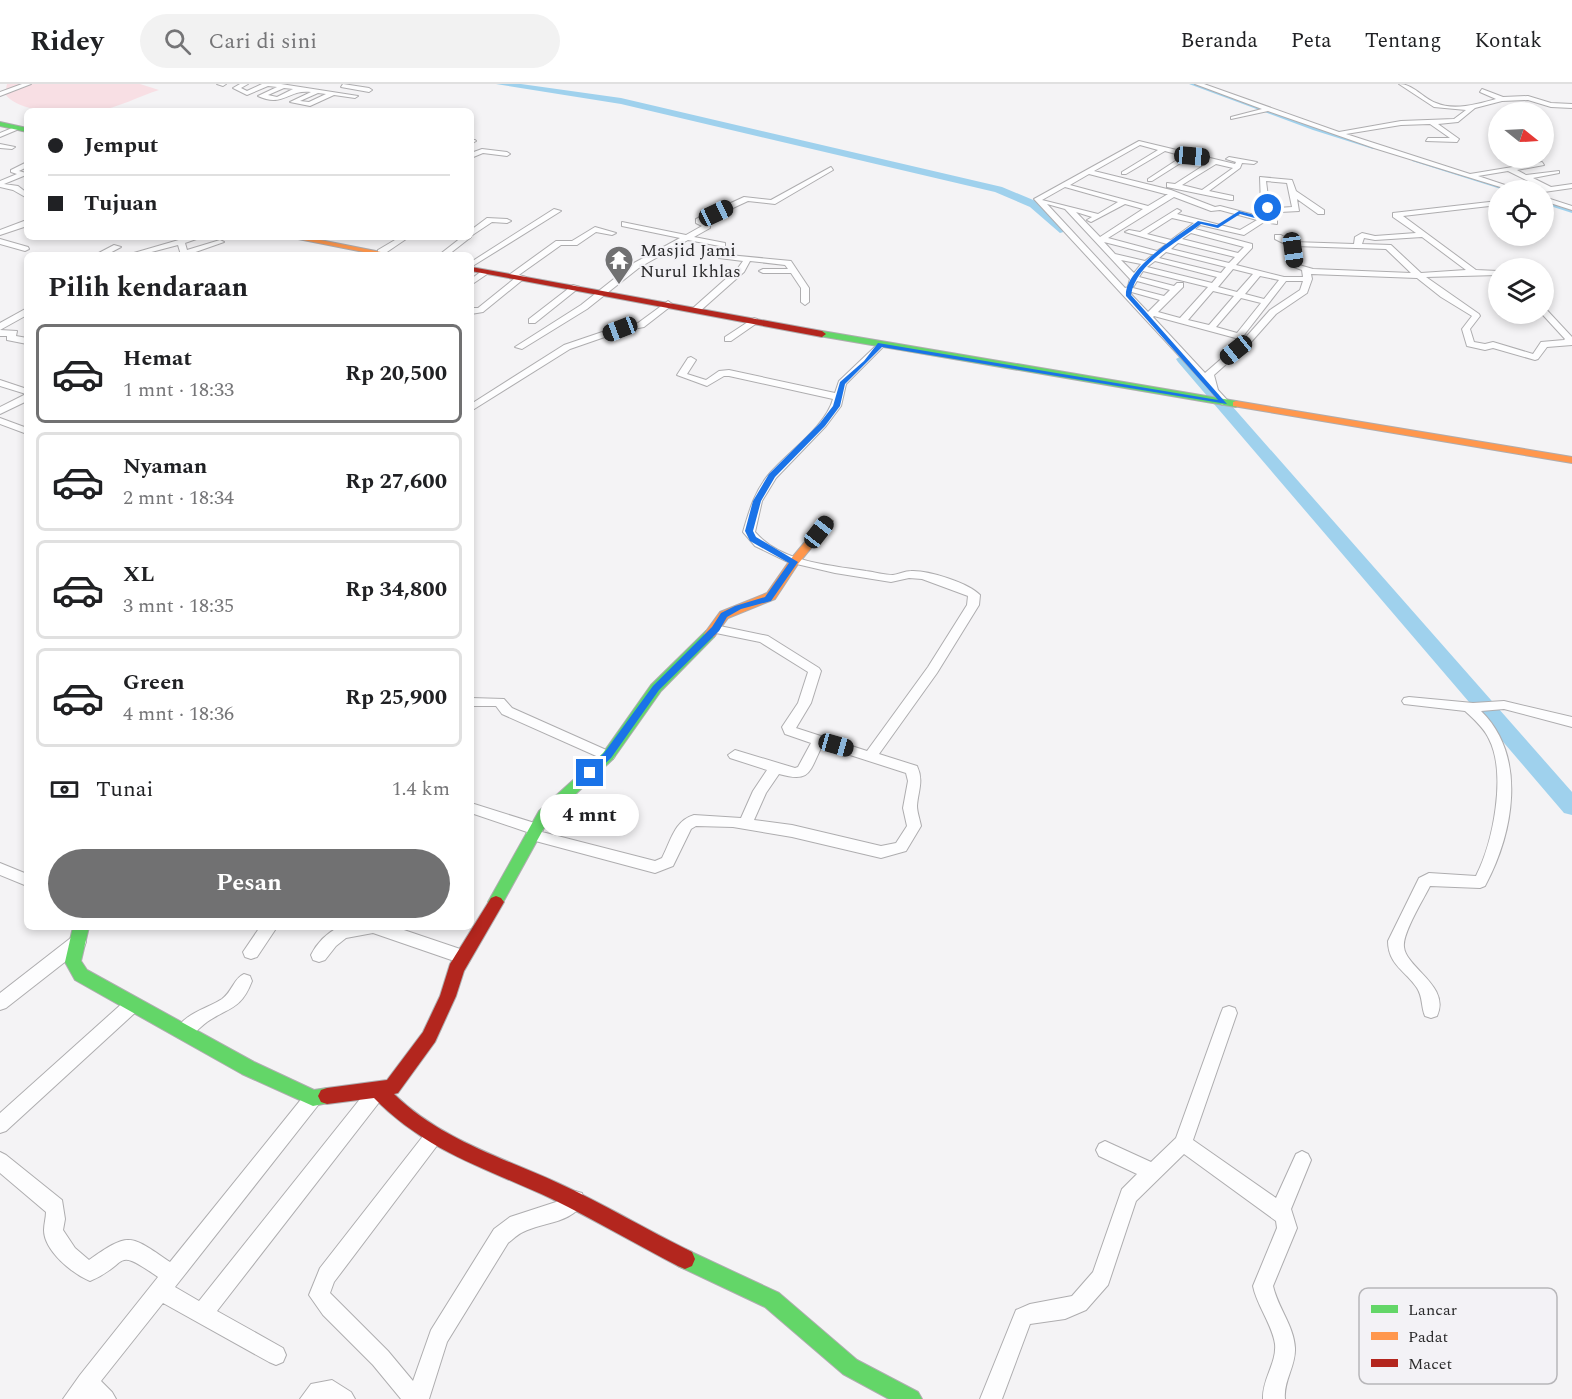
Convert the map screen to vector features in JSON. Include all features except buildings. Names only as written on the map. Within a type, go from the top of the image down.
[{"type":"street","points":[[0,94],[28,84]]},
{"type":"street","points":[[245,84],[236,88],[247,93],[268,84],[355,96]]},
{"type":"street","points":[[326,84],[369,90]]},
{"type":"street","points":[[1198,84],[1336,134],[1488,180]]},
{"type":"street","points":[[1402,84],[1436,106],[1471,108],[1503,99],[1527,98],[1551,105],[1572,106]]},
{"type":"street","points":[[284,86],[261,96],[278,99],[300,88]]},
{"type":"street","points":[[317,90],[293,102],[310,104],[333,93]]},
{"type":"street","points":[[1482,91],[1503,99]]},
{"type":"street","points":[[1336,134],[1417,122],[1449,122],[1459,120],[1471,108]]},
{"type":"street","points":[[1233,118],[1266,110]]},
{"type":"street","points":[[1405,114],[1417,122]]},
{"type":"street","points":[[1428,140],[1437,142],[1457,140],[1432,122]]},
{"type":"street","points":[[1449,122],[1463,134]]},
{"type":"street","points":[[0,124],[22,127]]},
{"type":"street","points":[[0,135],[22,127]]},
{"type":"street","points":[[1437,142],[1447,150]]},
{"type":"street","points":[[1224,403],[1150,315],[1037,201],[1139,143],[1215,161],[1239,164],[1254,162]]},
{"type":"street","points":[[0,146],[12,147]]},
{"type":"street","points":[[1124,173],[1164,149]]},
{"type":"street","points":[[474,155],[482,151],[507,154]]},
{"type":"street","points":[[1052,191],[1107,206],[1139,194],[1149,183],[1191,155],[1239,164]]},
{"type":"street","points":[[1101,239],[1150,209],[1215,161]]},
{"type":"street","points":[[1202,193],[1223,179],[1239,164]]},
{"type":"street","points":[[14,171],[24,166]]},
{"type":"street","points":[[1098,166],[1149,183]]},
{"type":"street","points":[[519,347],[584,307],[601,291],[638,265],[707,226],[699,222],[747,199],[772,202],[831,168]]},
{"type":"street","points":[[1468,175],[1516,168]]},
{"type":"street","points":[[1509,169],[1531,180]]},
{"type":"street","points":[[0,184],[24,173],[4,170]]},
{"type":"street","points":[[1088,172],[1174,190],[1202,193],[1231,201],[1223,179]]},
{"type":"street","points":[[1525,177],[1558,176],[1571,186]]},
{"type":"street","points":[[1077,178],[1139,194]]},
{"type":"street","points":[[1262,178],[1290,181],[1296,209],[1278,210],[1265,206],[1262,178]]},
{"type":"street","points":[[0,184],[15,188],[24,194]]},
{"type":"street","points":[[1064,185],[1150,209]]},
{"type":"street","points":[[1554,188],[1571,186]]},
{"type":"street","points":[[1174,190],[1190,202],[1274,222]]},
{"type":"street","points":[[1294,193],[1321,212]]},
{"type":"street","points":[[1084,224],[1122,201]]},
{"type":"street","points":[[1048,202],[1098,216]]},
{"type":"street","points":[[1142,235],[1190,202]]},
{"type":"street","points":[[1554,202],[1572,208]]},
{"type":"street","points":[[1474,272],[1396,215],[1488,204]]},
{"type":"street","points":[[1128,292],[1141,265],[1154,255],[1166,250],[1214,208]]},
{"type":"street","points":[[1069,209],[1101,239],[1111,255],[1134,278],[1176,288]]},
{"type":"street","points":[[1170,215],[1244,232],[1278,210]]},
{"type":"street","points":[[474,265],[557,211]]},
{"type":"street","points":[[1218,227],[1239,213]]},
{"type":"street","points":[[474,232],[490,220],[507,221]]},
{"type":"street","points":[[625,224],[722,245]]},
{"type":"street","points":[[0,233],[24,227]]},
{"type":"street","points":[[474,311],[480,310],[517,276],[562,242],[574,243],[595,230],[612,233]]},
{"type":"street","points":[[1182,321],[1249,246],[1189,231]]},
{"type":"street","points":[[1129,232],[1240,256]]},
{"type":"street","points":[[1358,246],[1358,239],[1362,235],[1375,237],[1422,235]]},
{"type":"street","points":[[1278,237],[1291,244],[1387,246],[1418,275],[1452,300],[1473,311],[1476,316],[1466,329],[1470,344],[1485,347],[1493,345],[1535,357],[1544,344],[1571,341],[1554,321]]},
{"type":"street","points":[[1101,239],[1223,276]]},
{"type":"street","points":[[143,252],[188,240]]},
{"type":"street","points":[[320,240],[377,252]]},
{"type":"street","points":[[389,252],[402,240]]},
{"type":"street","points":[[447,252],[463,240]]},
{"type":"street","points":[[0,241],[25,249]]},
{"type":"street","points":[[181,242],[184,252]]},
{"type":"street","points":[[189,252],[220,242]]},
{"type":"street","points":[[1291,244],[1295,266],[1309,274]]},
{"type":"street","points":[[105,252],[117,246]]},
{"type":"street","points":[[1166,250],[1284,279],[1309,274],[1418,275],[1488,273]]},
{"type":"street","points":[[1111,255],[1267,302]]},
{"type":"street","points":[[722,256],[786,261],[805,288],[805,302]]},
{"type":"street","points":[[696,310],[741,270],[748,259]]},
{"type":"street","points":[[474,268],[880,345],[1572,460]]},
{"type":"street","points":[[763,271],[793,271]]},
{"type":"street","points":[[474,281],[486,272]]},
{"type":"street","points":[[1211,328],[1258,273]]},
{"type":"street","points":[[1209,383],[1209,374],[1249,339],[1274,312],[1304,291],[1309,274]]},
{"type":"street","points":[[1150,315],[1186,279]]},
{"type":"street","points":[[1239,336],[1284,279]]},
{"type":"street","points":[[531,321],[576,287]]},
{"type":"street","points":[[1128,292],[1166,299]]},
{"type":"street","points":[[474,406],[567,347],[620,329],[641,326],[668,304]]},
{"type":"street","points":[[1150,315],[1249,339]]},
{"type":"street","points":[[0,327],[23,317]]},
{"type":"street","points":[[728,339],[754,321]]},
{"type":"street","points":[[0,333],[14,333],[10,338],[24,340]]},
{"type":"street","points":[[870,756],[933,670],[973,605],[975,595],[923,576],[908,574],[892,578],[794,562],[753,539],[749,531],[750,520],[757,501],[772,476],[823,424],[836,406],[842,383],[866,362],[880,345]]},
{"type":"street","points":[[691,360],[682,375],[698,381],[710,382],[722,373],[729,373],[839,397]]},
{"type":"street","points":[[0,383],[24,391]]},
{"type":"street","points":[[0,393],[11,387]]},
{"type":"street","points":[[0,411],[22,404]]},
{"type":"street","points":[[0,421],[24,430]]},
{"type":"street","points":[[81,932],[73,963],[76,970],[132,1005],[248,1068],[313,1098],[392,1087],[429,1037],[463,957],[535,832],[554,804],[608,756],[656,688],[716,629],[724,615],[768,599],[828,520]]},
{"type":"street","points":[[474,809],[535,832],[655,867],[668,862],[690,821],[745,824],[792,831],[881,852],[901,847],[914,826],[910,808],[914,774],[912,770],[793,733],[789,727],[804,703],[815,671],[764,639],[716,629]]},
{"type":"street","points":[[1409,701],[1471,707],[1504,705],[1572,722]]},
{"type":"street","points":[[474,702],[499,702],[507,711],[608,756]]},
{"type":"street","points":[[1431,1011],[1429,996],[1423,983],[1400,960],[1396,941],[1424,882],[1429,879],[1480,882],[1490,867],[1500,829],[1504,762],[1492,732],[1471,707]]},
{"type":"street","points":[[735,755],[800,773],[819,740]]},
{"type":"street","points":[[745,824],[760,791],[777,768]]},
{"type":"street","points":[[0,869],[24,877]]},
{"type":"street","points":[[251,952],[266,930]]},
{"type":"street","points":[[319,955],[336,935],[352,930]]},
{"type":"street","points":[[385,930],[463,957]]},
{"type":"street","points":[[0,1002],[81,932]]},
{"type":"street","points":[[183,1032],[209,1012],[228,1006],[234,1001],[243,981]]},
{"type":"street","points":[[0,1125],[132,1005]]},
{"type":"street","points":[[992,1399],[1023,1317],[1030,1314],[1065,1310],[1088,1295],[1106,1269],[1130,1195],[1184,1143],[1229,1013]]},
{"type":"street","points":[[378,1090],[398,1112],[433,1137],[492,1166],[575,1200],[646,1240],[772,1300],[850,1367],[911,1399]]},
{"type":"street","points":[[203,1312],[378,1090]]},
{"type":"street","points":[[74,1399],[313,1098]]},
{"type":"street","points":[[413,1399],[404,1383],[340,1321],[319,1295],[327,1275],[433,1137]]},
{"type":"street","points":[[1184,1143],[1284,1216],[1287,1228],[1263,1286],[1265,1296],[1278,1323],[1285,1355],[1273,1385],[1274,1399]]},
{"type":"street","points":[[1105,1150],[1153,1172]]},
{"type":"street","points":[[1280,1211],[1302,1160]]},
{"type":"street","points":[[0,1161],[55,1207],[56,1219],[52,1231],[69,1256],[82,1267],[90,1271],[121,1249],[134,1249],[166,1283],[203,1312],[276,1355]]},
{"type":"street","points":[[418,1399],[438,1337],[501,1236],[516,1224],[561,1210],[575,1200]]},
{"type":"street","points":[[87,1382],[105,1399]]},
{"type":"street","points":[[311,1399],[318,1391],[332,1390],[344,1399]]},
{"type":"shaded area","points":[[7,84],[140,84],[159,90],[109,108],[30,108],[12,101],[5,94]]},
{"type":"waterway","points":[[501,84],[621,101],[998,189],[1034,204],[1064,230]]},
{"type":"waterway","points":[[1192,84],[1315,129],[1375,148]]},
{"type":"waterway","points":[[1414,160],[1488,183]]},
{"type":"waterway","points":[[1554,205],[1572,211]]},
{"type":"waterway","points":[[1183,359],[1572,807]]},
{"type":"traffic: fast","points":[[0,124],[24,129]]},
{"type":"traffic: fast","points":[[822,334],[1236,404]]},
{"type":"traffic: fast","points":[[496,902],[544,815],[608,756],[656,688],[710,634]]},
{"type":"traffic: fast","points":[[80,930],[73,962],[81,975],[248,1068],[313,1098],[327,1096]]},
{"type":"traffic: fast","points":[[685,1259],[772,1300],[850,1367],[911,1399]]},
{"type":"traffic: slow","points":[[309,240],[375,252]]},
{"type":"traffic: slow","points":[[1236,404],[1572,460]]},
{"type":"traffic: slow","points":[[710,634],[724,615],[771,596],[794,562],[828,521]]},
{"type":"traffic: jam","points":[[474,270],[822,334]]},
{"type":"traffic: jam","points":[[327,1096],[392,1087],[429,1037],[448,996],[456,969],[496,902]]},
{"type":"traffic: jam","points":[[378,1090],[399,1111],[421,1128],[445,1142],[576,1201],[685,1259]]},
{"type":"place","name":"Masjid Jami Nurul Ikhlas","points":[[619,286]]},
{"type":"route","points":[[590,773],[608,756],[656,688],[694,648],[716,629],[724,615],[768,599],[774,592],[794,562],[753,539],[749,531],[750,520],[757,501],[772,476],[810,439],[836,406],[842,383],[866,362],[880,345],[1225,403],[1128,295],[1129,290],[1141,268],[1200,222],[1218,227],[1239,213],[1262,219],[1278,210],[1268,208]]}]
